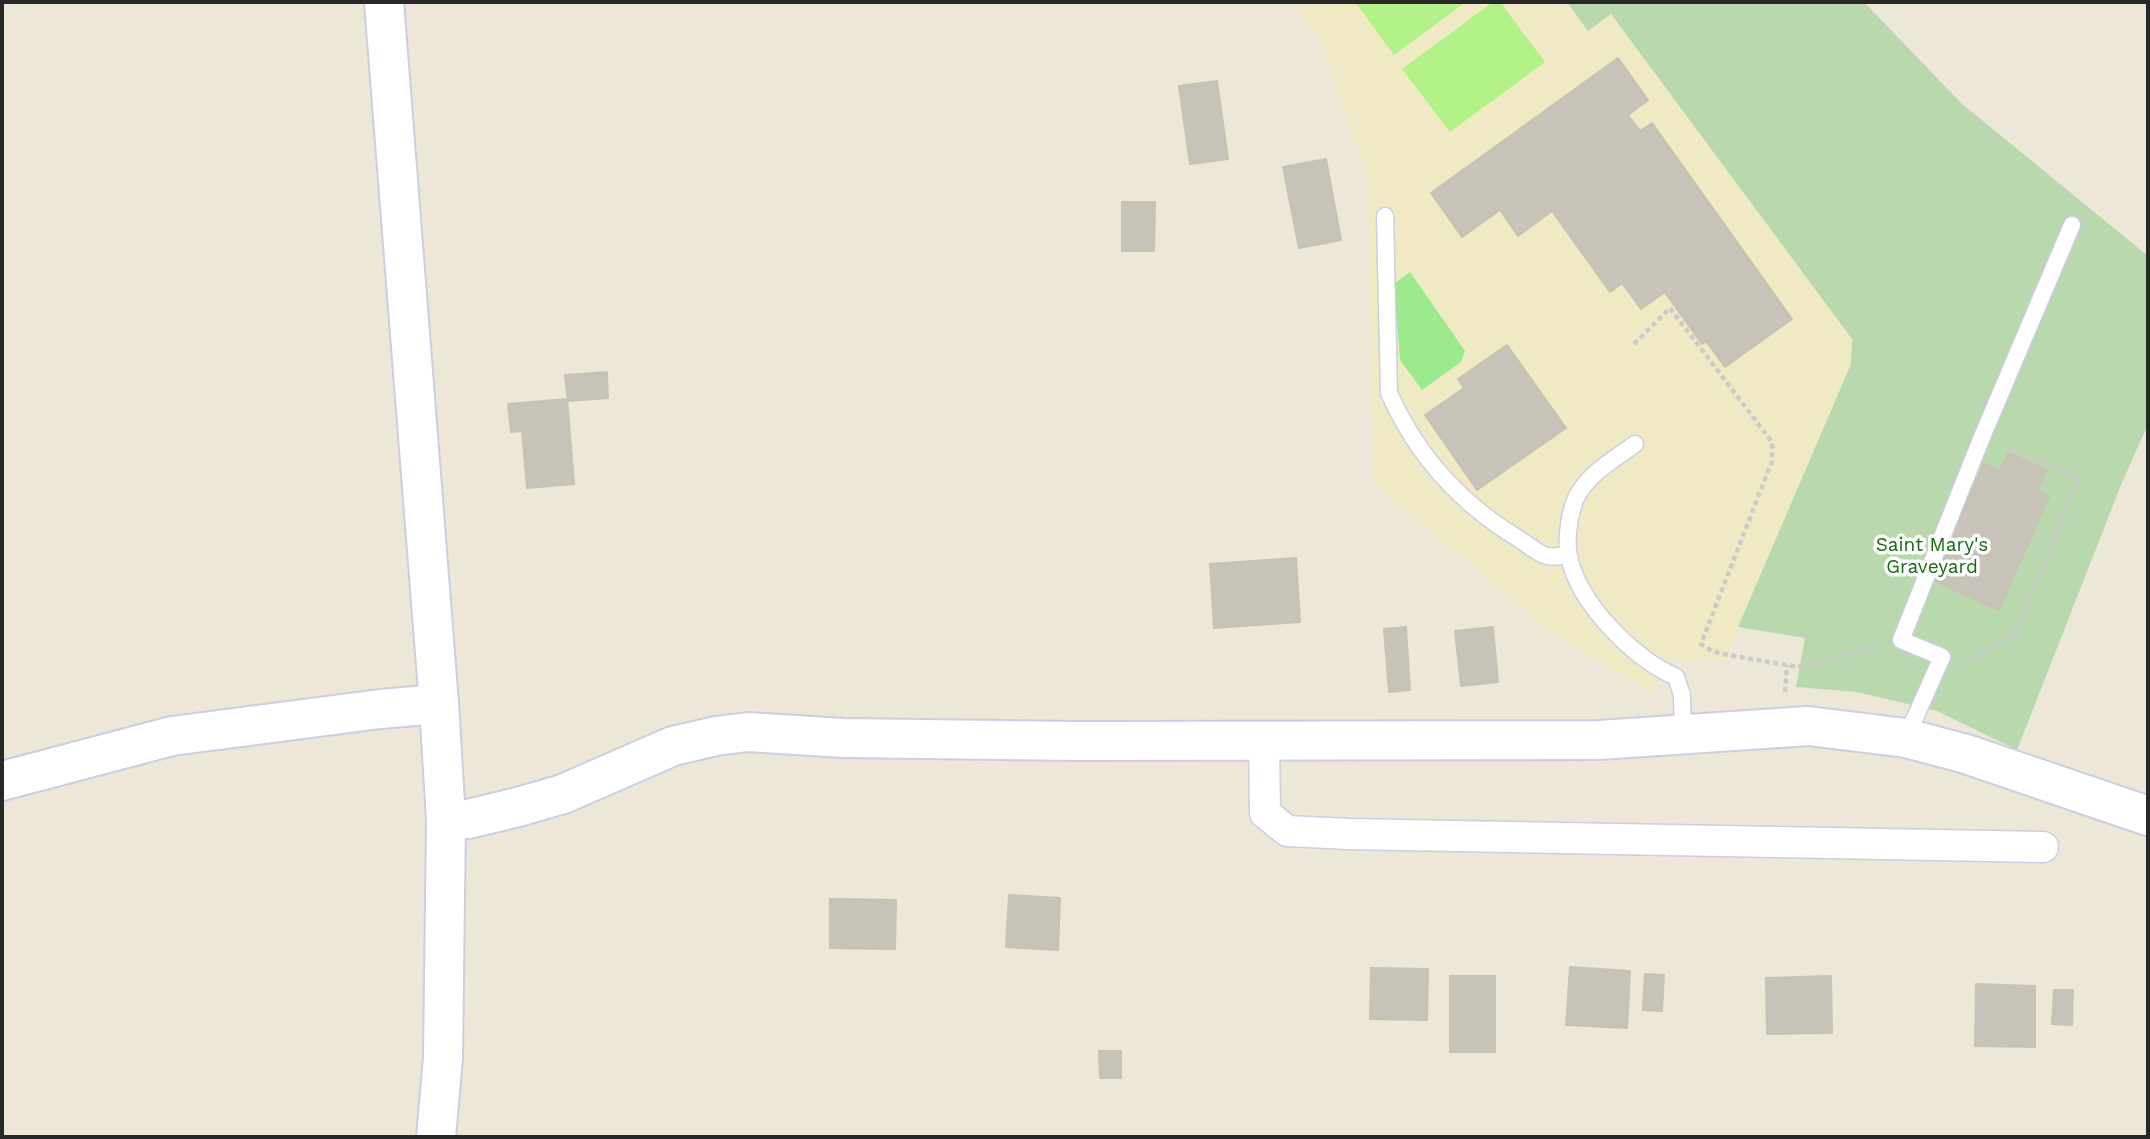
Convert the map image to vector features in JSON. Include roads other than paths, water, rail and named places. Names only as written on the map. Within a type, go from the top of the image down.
[{"type":"street","points":[[384,2],[446,820],[443,1058],[436,1137]]},
{"type":"street","points":[[2,781],[173,736],[439,704]]},
{"type":"street","points":[[446,820],[468,819],[563,794],[673,746],[748,732],[843,738],[1079,741],[1599,740],[1808,726],[1906,738],[1966,754],[2148,816]]},
{"type":"street","points":[[1264,741],[1265,813],[1287,831],[2043,847]]},
{"type":"lane","points":[[1385,216],[1389,393],[1397,410],[1424,454],[1459,496],[1506,531],[1546,556],[1569,555]]},
{"type":"lane","points":[[1906,738],[1942,657],[1901,639],[2072,225]]},
{"type":"lane","points":[[1635,444],[1588,478],[1574,500],[1568,529],[1569,555],[1578,583],[1595,609],[1621,639],[1665,672],[1676,677],[1682,695],[1683,735]]},
{"type":"park label","name":"Saint Mary's Graveyard","points":[[1932,556]]}]
